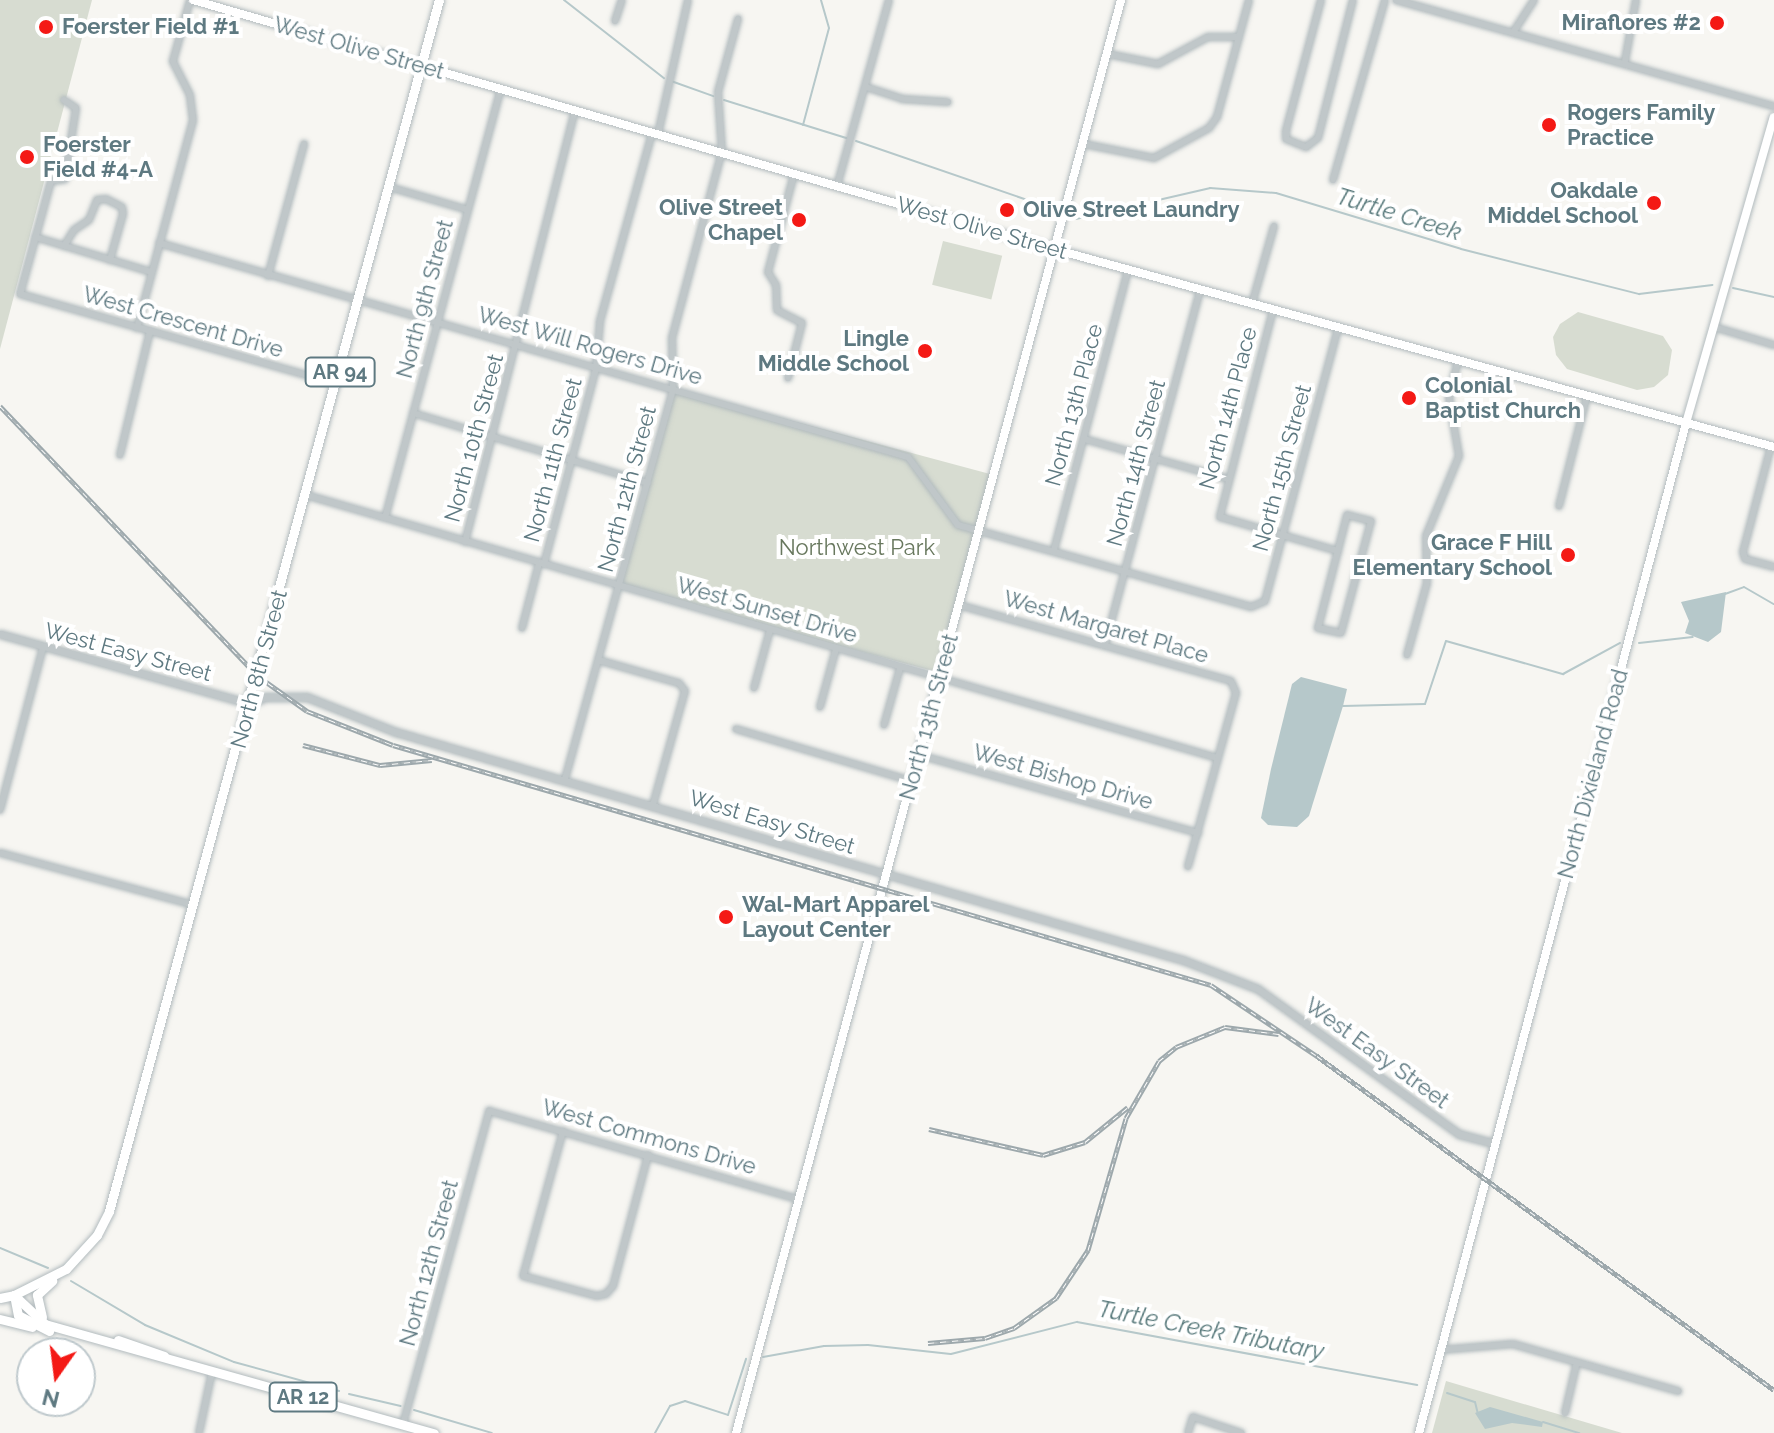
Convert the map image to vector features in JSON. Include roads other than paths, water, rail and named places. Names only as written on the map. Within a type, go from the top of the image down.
[{"type":"main road","name":"West Olive Street","points":[[192,0],[1128,270],[1772,446]]},
{"type":"main road","name":"North 8th Street","points":[[0,1298],[57,1276],[81,1255],[109,1211],[250,704],[439,0]]},
{"type":"main road","name":"North 13th Street","points":[[736,1433],[1121,0]]},
{"type":"main road","name":"North Dixieland Road","points":[[1419,1433],[1686,423],[1774,117]]},
{"type":"main road","points":[[57,1276],[37,1295],[37,1312],[44,1319],[153,1349],[173,1361]]},
{"type":"main road","points":[[14,1295],[45,1324],[173,1361]]},
{"type":"main road","points":[[14,1295],[18,1315],[34,1327]]},
{"type":"main road","points":[[0,1319],[153,1360],[173,1361]]},
{"type":"main road","name":"AR 12","points":[[173,1361],[434,1433]]},
{"type":"street","points":[[137,328],[193,120],[190,95],[173,61],[192,0]]},
{"type":"street","points":[[615,21],[622,0]]},
{"type":"street","name":"North 11th Street","points":[[522,628],[572,460],[596,368],[600,321],[655,134],[688,0]]},
{"type":"street","points":[[837,186],[889,0]]},
{"type":"street","points":[[1084,144],[1154,158],[1189,143],[1217,117],[1249,0]]},
{"type":"street","points":[[1321,0],[1286,131],[1286,139],[1306,147],[1318,138],[1353,0]]},
{"type":"street","points":[[1333,180],[1385,0]]},
{"type":"street","points":[[1396,0],[1625,61],[1774,106]]},
{"type":"street","points":[[1514,31],[1534,0]]},
{"type":"street","points":[[1625,61],[1636,0]]},
{"type":"street","name":"North 12th Street","points":[[565,779],[673,389],[672,338],[722,152],[718,92],[738,19]]},
{"type":"street","points":[[1108,54],[1158,64],[1208,37],[1239,37]]},
{"type":"street","points":[[866,87],[902,99],[948,102]]},
{"type":"street","name":"North 9th Street","points":[[385,518],[501,89]]},
{"type":"street","points":[[64,100],[76,108],[65,179],[51,181],[35,237],[151,272]]},
{"type":"street","name":"North 10th Street","points":[[465,542],[517,345],[522,307],[575,111]]},
{"type":"street","points":[[268,276],[304,144]]},
{"type":"street","points":[[788,378],[802,323],[777,310],[776,285],[768,272],[794,174]]},
{"type":"street","points":[[389,187],[468,210]]},
{"type":"street","points":[[64,246],[74,230],[89,220],[97,200],[106,199],[122,207],[123,214],[110,260]]},
{"type":"street","name":"North 14th Place","points":[[1252,304],[1274,226]]},
{"type":"street","name":"West Crescent Drive","points":[[35,237],[20,294],[337,384]]},
{"type":"street","name":"West Will Rogers Drive","points":[[159,243],[908,457],[948,518],[979,532],[1054,550],[1251,607]]},
{"type":"street","name":"North 13th Place","points":[[1054,550],[1128,270]]},
{"type":"street","name":"North 14th Street","points":[[1105,645],[1200,290]]},
{"type":"street","name":"North 14th Place","points":[[1273,310],[1220,517],[1282,537]]},
{"type":"street","points":[[1714,327],[1774,345]]},
{"type":"street","name":"North 15th Street","points":[[1251,607],[1265,601],[1338,328]]},
{"type":"street","points":[[120,455],[150,331]]},
{"type":"street","points":[[1407,655],[1427,583],[1426,536],[1459,456],[1449,397],[1458,362]]},
{"type":"street","points":[[1559,506],[1587,396]]},
{"type":"street","points":[[413,413],[648,483]]},
{"type":"street","points":[[1084,439],[1228,479]]},
{"type":"street","points":[[1772,446],[1745,559],[1774,567]]},
{"type":"street","name":"West Sunset Drive","points":[[306,495],[1218,758]]},
{"type":"street","points":[[1347,515],[1371,521],[1341,633],[1318,628],[1338,551],[1347,515]]},
{"type":"street","points":[[1282,537],[1338,551]]},
{"type":"street","name":"West Margaret Place","points":[[959,605],[1231,681],[1236,693],[1218,758]]},
{"type":"street","points":[[754,688],[770,630]]},
{"type":"street","name":"West Easy Street","points":[[0,634],[250,704],[265,697],[307,697],[396,732],[565,779],[1232,977],[1258,989],[1459,1134],[1496,1144]]},
{"type":"street","points":[[0,810],[43,647]]},
{"type":"street","points":[[820,707],[836,649]]},
{"type":"street","points":[[598,660],[679,683],[685,691],[653,805]]},
{"type":"street","points":[[884,725],[900,668]]},
{"type":"street","points":[[736,729],[912,781]]},
{"type":"street","name":"West Bishop Drive","points":[[919,755],[1198,833]]},
{"type":"street","points":[[1188,866],[1218,758]]},
{"type":"street","points":[[0,853],[195,905]]},
{"type":"street","name":"North 12th Street","points":[[403,1424],[489,1111]]},
{"type":"street","name":"West Commons Drive","points":[[489,1111],[798,1199]]},
{"type":"street","points":[[563,1131],[523,1276],[597,1296],[606,1294],[613,1286],[648,1155]]},
{"type":"street","points":[[1440,1350],[1513,1344],[1678,1391]]},
{"type":"street","points":[[1565,1413],[1577,1362]]},
{"type":"street","points":[[199,1433],[212,1372]]},
{"type":"street","points":[[1188,1433],[1193,1417],[1241,1433]]},
{"type":"waterway","name":"Turtle Creek","points":[[564,0],[664,78]]},
{"type":"waterway","name":"Turtle Creek Tributary","points":[[803,125],[829,28],[821,0]]},
{"type":"waterway","name":"Turtle Creek","points":[[671,81],[713,96]]},
{"type":"waterway","name":"Turtle Creek","points":[[724,100],[846,138]]},
{"type":"waterway","name":"Turtle Creek","points":[[856,141],[1048,207]]},
{"type":"waterway","name":"Turtle Creek","points":[[1076,219],[1210,188],[1276,193],[1461,249],[1639,294],[1712,285]]},
{"type":"waterway","name":"Turtle Creek","points":[[1733,288],[1774,297]]},
{"type":"waterway","name":"Turtle Creek Tributary","points":[[1725,594],[1744,587],[1774,604]]},
{"type":"waterway","name":"Turtle Creek Tributary","points":[[1639,643],[1693,637]]},
{"type":"waterway","name":"Turtle Creek Tributary","points":[[1343,706],[1425,704],[1446,641],[1563,674],[1620,643]]},
{"type":"waterway","name":"Turtle Creek Tributary","points":[[0,1248],[48,1268]]},
{"type":"waterway","name":"Turtle Creek Tributary","points":[[71,1281],[145,1325],[234,1362],[339,1391]]},
{"type":"waterway","name":"Turtle Creek Tributary","points":[[763,1357],[824,1346],[868,1345],[951,1354],[1077,1322],[1417,1385]]},
{"type":"waterway","name":"Turtle Creek Tributary","points":[[655,1433],[670,1406],[685,1401],[728,1415],[746,1359]]},
{"type":"waterway","name":"Turtle Creek Tributary","points":[[1447,1393],[1475,1402],[1478,1414]]},
{"type":"waterway","name":"Turtle Creek Tributary","points":[[349,1394],[401,1406]]},
{"type":"waterway","name":"Turtle Creek Tributary","points":[[414,1410],[492,1433]]},
{"type":"waterway","name":"Turtle Creek Tributary","points":[[1543,1422],[1579,1433]]},
{"type":"railway","points":[[0,406],[258,676],[307,711],[393,745],[1211,985],[1317,1056],[1774,1390]]},
{"type":"railway","points":[[303,745],[380,765],[432,760]]},
{"type":"railway","points":[[928,1343],[985,1338],[1014,1328],[1056,1298],[1088,1250],[1126,1118],[1159,1061],[1176,1047],[1225,1027],[1279,1034]]},
{"type":"railway","points":[[929,1129],[1043,1155],[1085,1142],[1128,1107]]},
{"type":"place","name":"Miraflores #2","points":[[1717,23]]},
{"type":"place","name":"Foerster Field #1","points":[[46,27]]},
{"type":"place","name":"Rogers Family Practice","points":[[1549,125]]},
{"type":"place","name":"Foerster Field #4-A","points":[[27,157]]},
{"type":"place","name":"Oakdale Middel School","points":[[1654,203]]},
{"type":"place","name":"Olive Street Laundry","points":[[1007,210]]},
{"type":"place","name":"Olive Street Chapel","points":[[799,220]]},
{"type":"place","name":"Lingle Middle School","points":[[925,351]]},
{"type":"place","name":"Colonial Baptist Church","points":[[1409,398]]},
{"type":"place","name":"Grace F Hill Elementary School","points":[[1568,555]]},
{"type":"place","name":"Wal-Mart Apparel Layout Center","points":[[726,917]]},
{"type":"park label","name":"Northwest Park","points":[[857,548]]}]
